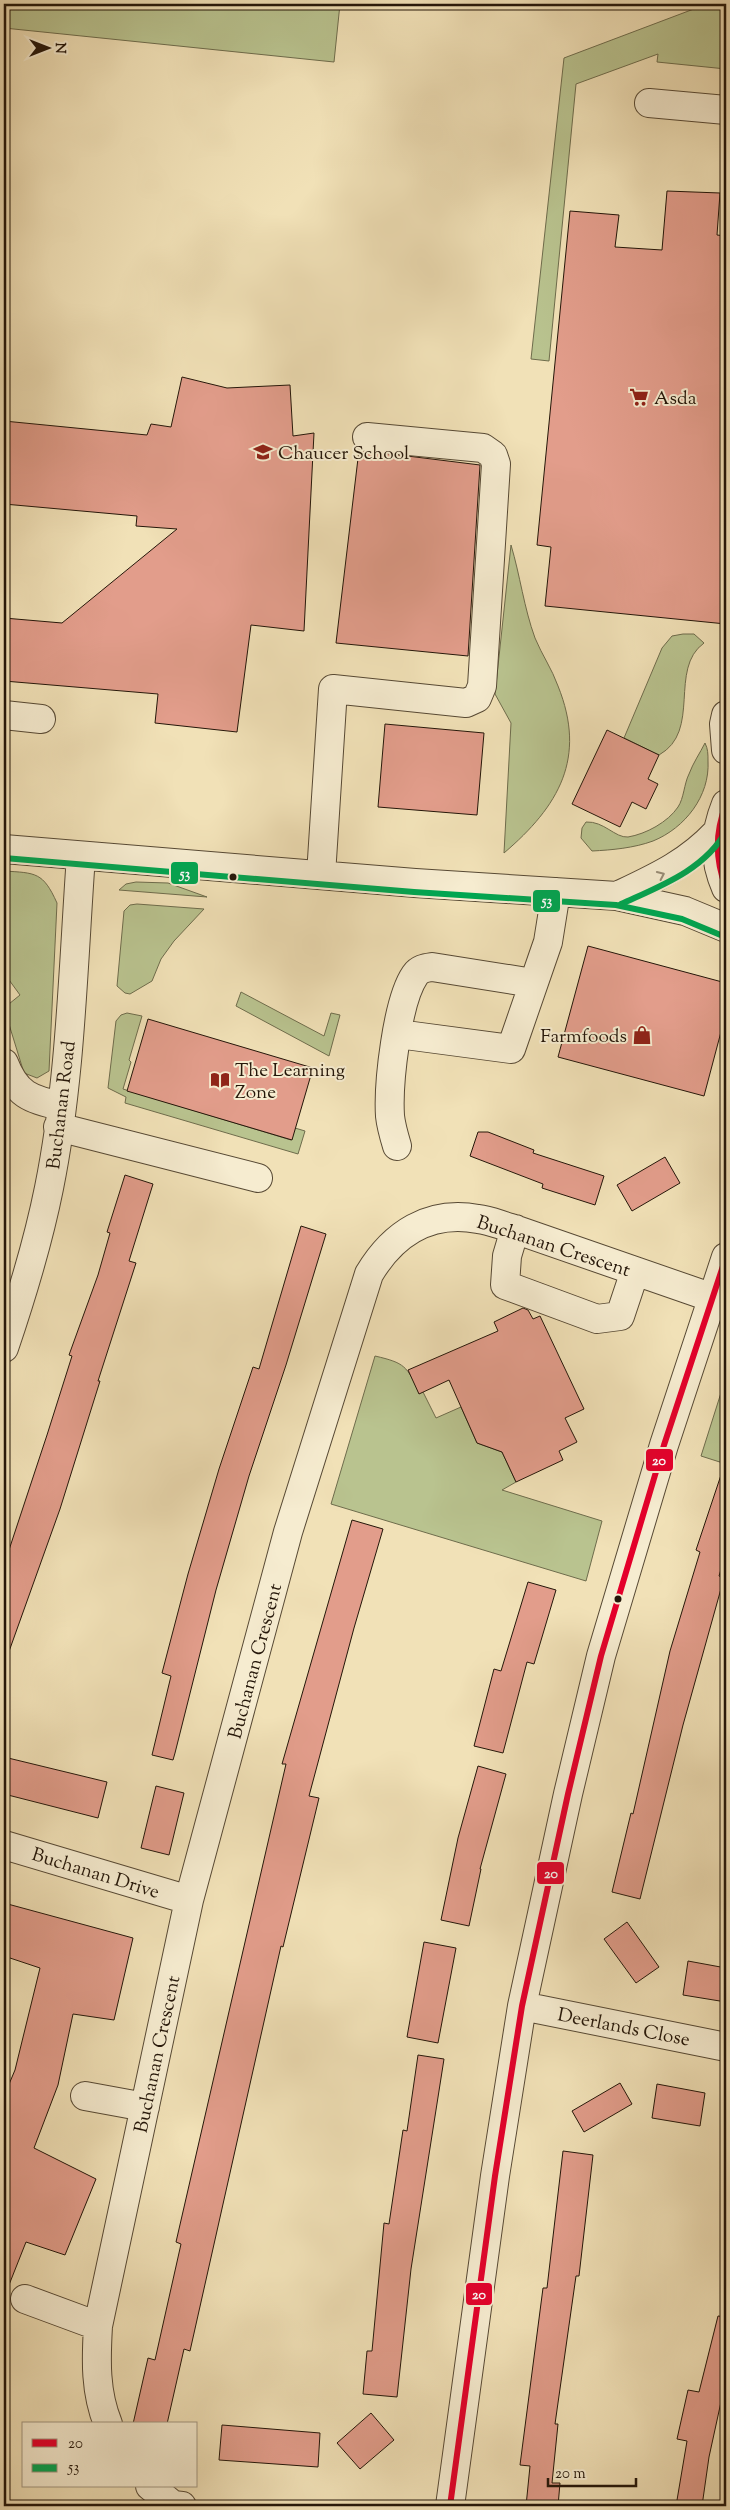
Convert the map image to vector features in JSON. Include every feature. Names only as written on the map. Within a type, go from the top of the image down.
[{"type":"street","points":[[649,103],[726,110]]},
{"type":"street","points":[[321,875],[333,689],[466,703],[477,698],[482,686],[496,464],[493,455],[483,448],[367,436]]},
{"type":"street","points":[[4,715],[41,719]]},
{"type":"street","points":[[726,716],[724,724],[726,750]]},
{"type":"street","points":[[726,804],[716,832],[716,853],[726,888]]},
{"type":"street","points":[[617,896],[672,870],[702,848],[716,832]]},
{"type":"street","points":[[4,849],[321,875],[617,896],[699,915],[726,928]]},
{"type":"street","name":"Buchanan Road","points":[[4,1348],[32,1265],[50,1188],[60,1117],[81,856]]},
{"type":"street","points":[[398,1034],[511,1048],[548,942],[556,892]]},
{"type":"street","points":[[397,1146],[390,1118],[390,1090],[406,993],[415,974],[422,968],[432,967],[533,983]]},
{"type":"street","points":[[4,1063],[10,1079],[23,1094],[43,1103],[60,1117],[258,1178]]},
{"type":"street","name":"Buchanan Crescent","points":[[106,2422],[96,2375],[98,2326],[189,1900],[288,1532],[369,1274],[382,1253],[404,1232],[428,1222],[455,1217],[478,1219],[515,1229],[713,1298]]},
{"type":"street","points":[[515,1229],[507,1256],[504,1285],[597,1318],[620,1316],[635,1271]]},
{"type":"street","points":[[450,2506],[493,2186],[522,2006],[568,1794],[601,1656],[664,1445],[726,1257]]},
{"type":"street","name":"Buchanan Drive","points":[[4,1845],[189,1900]]},
{"type":"street","name":"Deerlands Close","points":[[522,2006],[726,2047]]},
{"type":"street","points":[[85,2096],[145,2107]]},
{"type":"street","points":[[25,2299],[98,2326]]},
{"type":"green space","points":[[4,4],[340,4],[334,62],[4,28]]},
{"type":"green space","points":[[707,4],[726,4],[726,69],[657,62],[658,54],[576,84],[549,361],[531,359],[564,58]]},
{"type":"green space","points":[[511,545],[531,627],[558,686],[566,712],[570,736],[568,758],[562,779],[553,798],[540,817],[504,853],[511,723],[495,694]]},
{"type":"green space","points":[[694,634],[704,643],[693,654],[688,668],[683,716],[679,731],[672,744],[659,755],[624,738],[662,648],[672,636]]},
{"type":"green space","points":[[705,743],[708,752],[708,774],[705,786],[700,798],[685,819],[665,835],[653,841],[623,848],[592,851],[581,838],[582,828],[586,822],[598,824],[618,835],[628,837],[649,830],[668,818],[680,803],[687,778]]},
{"type":"green space","points":[[4,871],[24,872],[37,876],[47,885],[57,903],[49,1071],[37,1078],[24,1073],[4,1008],[20,995],[4,973]]},
{"type":"green space","points":[[136,882],[168,883],[207,897],[119,890],[126,884]]},
{"type":"green space","points":[[130,905],[204,909],[174,941],[161,959],[152,981],[130,994],[125,993],[117,986],[124,911]]},
{"type":"green space","points":[[241,992],[324,1036],[331,1013],[340,1015],[329,1056],[236,1006]]},
{"type":"green space","points":[[127,1013],[142,1016],[123,1089],[291,1140],[295,1128],[305,1131],[298,1154],[125,1103],[126,1097],[108,1088],[116,1021],[121,1015]]},
{"type":"green space","points":[[375,1356],[393,1361],[408,1371],[419,1393],[423,1392],[436,1418],[461,1407],[477,1443],[502,1452],[516,1482],[502,1490],[602,1521],[586,1581],[331,1504]]},
{"type":"green space","points":[[726,1377],[726,1464],[701,1456]]},
{"type":"building","name":"Asda","points":[[667,191],[720,193],[717,235],[726,236],[726,624],[545,606],[551,547],[537,545],[570,211],[619,215],[615,247],[662,250]]},
{"type":"building","points":[[182,377],[227,388],[290,385],[293,436],[314,433],[304,631],[251,625],[237,732],[155,723],[158,694],[4,681],[4,618],[62,623],[177,529],[136,526],[137,516],[4,504],[4,421],[147,435],[151,424],[171,427]]},
{"type":"building","points":[[359,450],[480,465],[468,656],[336,643]]},
{"type":"building","points":[[385,724],[484,733],[477,815],[378,807]]},
{"type":"building","points":[[607,730],[659,755],[648,779],[658,784],[646,809],[632,802],[620,827],[572,804]]},
{"type":"building","name":"Farmfoods","points":[[588,946],[726,983],[726,1013],[704,1096],[558,1057]]},
{"type":"building","name":"The Learning Zone","points":[[148,1019],[313,1068],[292,1140],[127,1091]]},
{"type":"building","points":[[478,1132],[488,1132],[534,1150],[533,1153],[604,1176],[595,1205],[542,1188],[543,1184],[470,1156]]},
{"type":"building","points":[[665,1157],[680,1183],[632,1211],[617,1185]]},
{"type":"building","points":[[125,1175],[153,1184],[129,1261],[136,1263],[60,1509],[7,1657],[4,1657],[4,1565],[72,1356],[69,1355],[98,1275],[110,1233],[107,1232]]},
{"type":"building","points":[[301,1226],[326,1234],[286,1365],[249,1476],[216,1590],[173,1760],[152,1755],[171,1676],[162,1673],[188,1574],[219,1469],[253,1367],[259,1369]]},
{"type":"building","points":[[523,1308],[528,1310],[533,1319],[540,1316],[584,1409],[565,1418],[577,1442],[559,1451],[563,1460],[516,1482],[502,1452],[477,1443],[449,1380],[419,1394],[408,1370],[498,1331],[494,1322]]},
{"type":"building","points":[[722,1472],[726,1472],[726,1553],[719,1576],[724,1578],[683,1725],[640,1899],[612,1892],[631,1813],[633,1814],[670,1651],[700,1552],[696,1550]]},
{"type":"building","points":[[352,1520],[383,1529],[354,1628],[309,1796],[319,1798],[283,1947],[281,1946],[190,2351],[184,2349],[167,2422],[133,2422],[148,2358],[155,2360],[181,2244],[176,2242],[286,1764],[282,1764]]},
{"type":"building","points":[[528,1582],[556,1590],[534,1664],[527,1662],[503,1753],[474,1746],[494,1669],[501,1671]]},
{"type":"building","points":[[4,1757],[107,1782],[98,1818],[4,1794]]},
{"type":"building","points":[[478,1766],[506,1774],[480,1869],[469,1926],[441,1920],[458,1838]]},
{"type":"building","points":[[156,1786],[184,1793],[169,1855],[141,1848]]},
{"type":"building","points":[[4,1903],[133,1938],[114,2020],[73,2014],[58,2085],[34,2148],[96,2179],[65,2255],[26,2242],[5,2295],[4,2096],[15,2070],[40,1968],[4,1956]]},
{"type":"building","points":[[627,1922],[659,1967],[636,1983],[604,1939]]},
{"type":"building","points":[[424,1942],[456,1948],[438,2043],[407,2037]]},
{"type":"building","points":[[688,1961],[726,1968],[726,2002],[683,1995]]},
{"type":"building","points":[[418,2055],[444,2059],[411,2269],[397,2397],[363,2394],[367,2351],[372,2351],[384,2223],[389,2224],[403,2130],[407,2131]]},
{"type":"building","points":[[620,2083],[632,2104],[584,2132],[572,2111]]},
{"type":"building","points":[[657,2084],[705,2093],[700,2126],[652,2118]]},
{"type":"building","points":[[563,2151],[593,2155],[579,2276],[576,2276],[555,2424],[558,2424],[552,2483],[560,2483],[558,2506],[526,2506],[530,2466],[520,2465],[543,2288],[547,2288]]},
{"type":"building","points":[[718,2316],[726,2317],[726,2379],[709,2457],[702,2506],[676,2506],[687,2441],[677,2439],[688,2390],[699,2392]]},
{"type":"building","points":[[371,2413],[394,2440],[360,2469],[337,2443]]},
{"type":"building","points":[[222,2425],[320,2433],[318,2467],[219,2460]]},
{"type":"transit line","name":"20","points":[[726,804],[718,836],[718,856],[726,888]]},
{"type":"transit line","name":"53","points":[[621,904],[665,884],[693,867],[717,845],[726,831]]},
{"type":"transit line","name":"53","points":[[4,858],[414,892],[616,905],[682,919],[723,936]]},
{"type":"transit line","name":"20","points":[[450,2506],[495,2176],[522,2006],[568,1794],[601,1656],[664,1445],[726,1257]]},
{"type":"place","name":"Asda","points":[[639,397]]},
{"type":"place","name":"Chaucer School","points":[[263,452]]},
{"type":"place","name":"Farmfoods","points":[[642,1035]]},
{"type":"place","name":"The Learning Zone","points":[[220,1080]]}]
